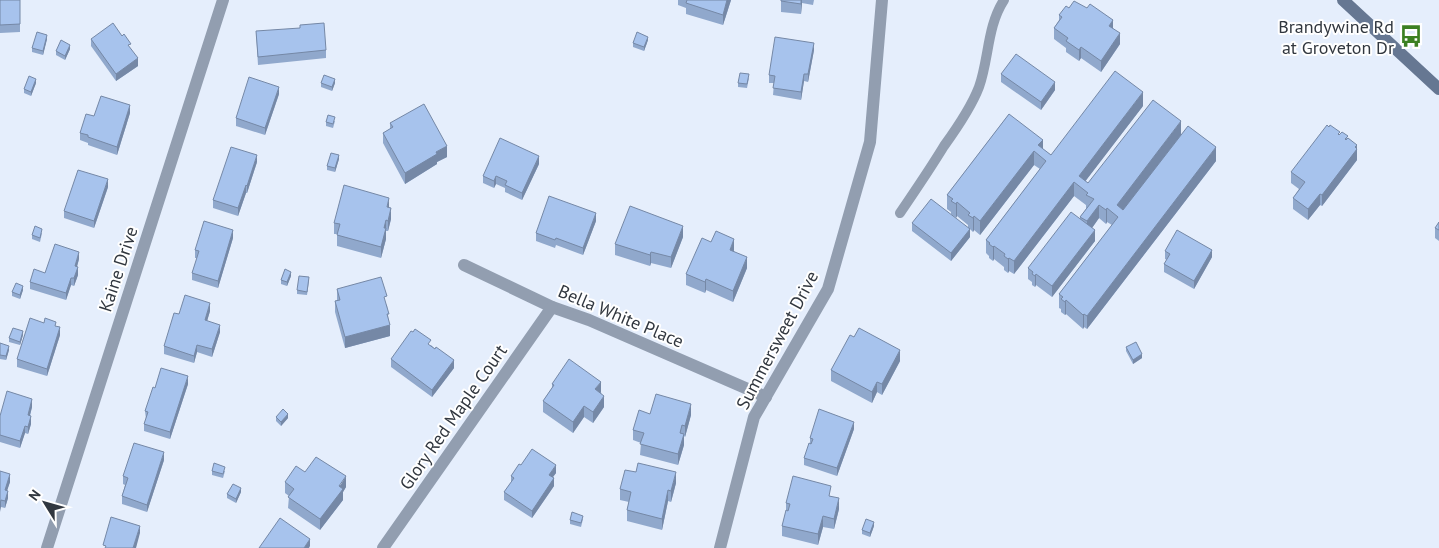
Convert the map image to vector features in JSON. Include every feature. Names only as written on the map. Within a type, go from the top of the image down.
[{"type":"main road","points":[[1345,0],[1439,89]]},
{"type":"street","name":"Kaine Drive","points":[[47,548],[223,0]]},
{"type":"street","name":"Summersweet Drive","points":[[720,548],[754,417],[828,288],[870,142],[882,0]]},
{"type":"street","name":"Bella White Place","points":[[464,265],[552,306],[589,320],[766,397]]},
{"type":"street","name":"Glory Red Maple Court","points":[[384,548],[552,306]]},
{"type":"lane","points":[[900,213],[960,124],[979,87],[993,26],[1004,0]]},
{"type":"building","points":[[0,0],[20,0],[20,24],[0,25]]},
{"type":"building","points":[[687,0],[727,0],[723,15],[686,3]]},
{"type":"building","points":[[801,0],[801,4],[781,1]]},
{"type":"building","points":[[1074,1],[1087,8],[1090,4],[1113,20],[1109,26],[1120,33],[1101,61],[1081,47],[1079,50],[1066,41],[1068,38],[1054,28],[1062,17],[1059,15],[1066,6],[1069,8]]},
{"type":"building","points":[[113,23],[122,36],[124,34],[131,44],[128,45],[138,58],[116,74],[91,39]]},
{"type":"building","points":[[324,23],[326,50],[258,57],[256,31],[300,28],[300,25]]},
{"type":"building","points":[[37,32],[47,35],[43,51],[32,48]]},
{"type":"building","points":[[637,32],[648,37],[644,47],[633,43]]},
{"type":"building","points":[[775,37],[814,43],[808,74],[804,74],[801,92],[773,88],[775,76],[769,75]]},
{"type":"building","points":[[61,40],[70,45],[65,56],[56,51]]},
{"type":"building","points":[[1016,54],[1055,82],[1041,102],[1001,74]]},
{"type":"building","points":[[1115,71],[1143,92],[1079,176],[1088,183],[1153,100],[1181,121],[1117,205],[1123,210],[1188,126],[1216,147],[1087,316],[1083,315],[1066,300],[1065,302],[1061,299],[1063,297],[1059,294],[1118,217],[1107,208],[1106,210],[1099,205],[1087,221],[1080,217],[1094,199],[1086,195],[1088,193],[1074,182],[1014,261],[1004,256],[1005,254],[986,240],[1046,161],[1034,151],[980,221],[974,216],[973,218],[968,215],[970,213],[957,202],[956,204],[951,201],[953,199],[947,195],[1009,114],[1043,140],[1038,145],[1051,155]]},
{"type":"building","points":[[740,73],[749,74],[747,84],[738,83]]},
{"type":"building","points":[[324,75],[335,79],[332,87],[321,83]]},
{"type":"building","points":[[29,76],[36,79],[31,92],[24,89]]},
{"type":"building","points":[[249,77],[279,87],[265,128],[236,118]]},
{"type":"building","points":[[101,96],[130,105],[117,147],[80,133],[86,114],[94,116]]},
{"type":"building","points":[[424,104],[447,146],[405,173],[383,133],[393,127],[390,123]]},
{"type":"building","points":[[328,115],[335,117],[333,124],[326,122]]},
{"type":"building","points":[[1327,125],[1340,132],[1339,135],[1342,132],[1348,136],[1345,139],[1348,138],[1357,145],[1355,147],[1357,149],[1322,195],[1320,194],[1308,209],[1293,198],[1305,182],[1291,172]]},
{"type":"building","points":[[500,138],[539,156],[522,193],[505,185],[507,181],[496,176],[494,181],[483,176]]},
{"type":"building","points":[[231,147],[257,155],[238,208],[213,200]]},
{"type":"building","points":[[331,153],[339,155],[335,168],[327,166]]},
{"type":"building","points":[[78,170],[108,179],[94,221],[64,211]]},
{"type":"building","points":[[344,185],[389,198],[387,207],[391,208],[388,221],[386,220],[381,247],[337,235],[340,224],[334,223]]},
{"type":"building","points":[[549,196],[596,213],[583,248],[536,233]]},
{"type":"building","points":[[931,199],[970,229],[951,253],[912,223]]},
{"type":"building","points":[[630,206],[683,226],[671,257],[651,252],[650,255],[615,244]]},
{"type":"building","points":[[1071,212],[1095,230],[1052,286],[1036,274],[1035,276],[1032,274],[1033,272],[1028,268]]},
{"type":"building","points":[[204,221],[233,230],[218,281],[192,273],[199,251],[195,250]]},
{"type":"building","points":[[1439,222],[1439,230],[1435,228]]},
{"type":"building","points":[[35,226],[42,229],[40,238],[32,235]]},
{"type":"building","points":[[1177,230],[1212,250],[1194,281],[1164,264],[1170,254],[1165,251]]},
{"type":"building","points":[[716,231],[734,239],[730,250],[747,257],[733,291],[706,279],[705,282],[686,274],[702,238],[711,242]]},
{"type":"building","points":[[55,244],[79,252],[75,266],[78,267],[74,278],[71,278],[66,293],[30,282],[34,269],[45,273]]},
{"type":"building","points":[[285,269],[291,272],[287,282],[281,280]]},
{"type":"building","points":[[299,276],[309,277],[307,292],[297,290]]},
{"type":"building","points":[[381,277],[387,296],[384,297],[390,325],[345,337],[335,301],[340,300],[337,289]]},
{"type":"building","points":[[16,283],[23,286],[20,295],[12,292]]},
{"type":"building","points":[[185,295],[210,303],[205,320],[220,325],[212,349],[197,345],[194,356],[164,346],[174,313],[179,314]]},
{"type":"building","points":[[30,318],[44,323],[45,318],[56,322],[55,326],[60,327],[47,369],[17,359]]},
{"type":"building","points":[[13,328],[23,331],[20,342],[9,338]]},
{"type":"building","points":[[859,328],[900,350],[882,384],[877,382],[872,392],[831,370],[850,335],[854,337]]},
{"type":"building","points":[[415,329],[431,340],[428,344],[435,349],[436,347],[454,360],[432,390],[391,359],[411,331],[413,332]]},
{"type":"building","points":[[1136,342],[1142,354],[1133,360],[1126,347]]},
{"type":"building","points":[[0,343],[9,346],[6,356],[0,355]]},
{"type":"building","points":[[569,359],[601,382],[595,389],[604,396],[593,412],[584,406],[573,422],[543,401]]},
{"type":"building","points":[[161,368],[188,376],[170,432],[144,424],[148,412],[145,411]]},
{"type":"building","points":[[7,391],[32,399],[28,415],[31,416],[28,427],[25,426],[20,441],[0,435],[0,416]]},
{"type":"building","points":[[656,394],[691,404],[685,426],[682,425],[680,433],[684,434],[678,454],[640,444],[644,433],[633,430],[639,410],[650,414]]},
{"type":"building","points":[[283,409],[288,414],[281,422],[276,417]]},
{"type":"building","points":[[819,409],[854,422],[837,468],[804,458],[809,443],[811,444],[813,439],[810,438]]},
{"type":"building","points":[[134,443],[164,452],[147,505],[122,496],[128,478],[123,476]]},
{"type":"building","points":[[532,449],[556,465],[549,475],[554,478],[532,511],[504,492],[514,478],[511,476]]},
{"type":"building","points":[[316,457],[346,476],[339,486],[343,489],[320,519],[288,497],[294,489],[285,482],[296,466],[305,472]]},
{"type":"building","points":[[214,463],[225,467],[223,474],[212,471]]},
{"type":"building","points":[[638,463],[676,472],[671,491],[668,490],[662,519],[627,510],[631,492],[620,489],[625,470],[636,472]]},
{"type":"building","points":[[0,471],[10,474],[5,490],[8,491],[5,501],[1,500],[0,504]]},
{"type":"building","points":[[793,476],[831,486],[829,496],[839,498],[834,519],[823,516],[818,534],[782,526],[786,510],[788,511],[790,504],[786,503]]},
{"type":"building","points":[[233,484],[241,488],[236,499],[227,494]]},
{"type":"building","points":[[572,512],[583,516],[581,523],[570,520]]},
{"type":"building","points":[[111,517],[140,526],[133,548],[105,548],[106,546],[103,545]]},
{"type":"building","points":[[280,518],[310,539],[304,548],[259,548]]},
{"type":"building","points":[[866,519],[874,522],[870,533],[862,530]]},
{"type":"place","name":"Brandywine Rd at Groveton Dr","points":[[1411,36]]}]
